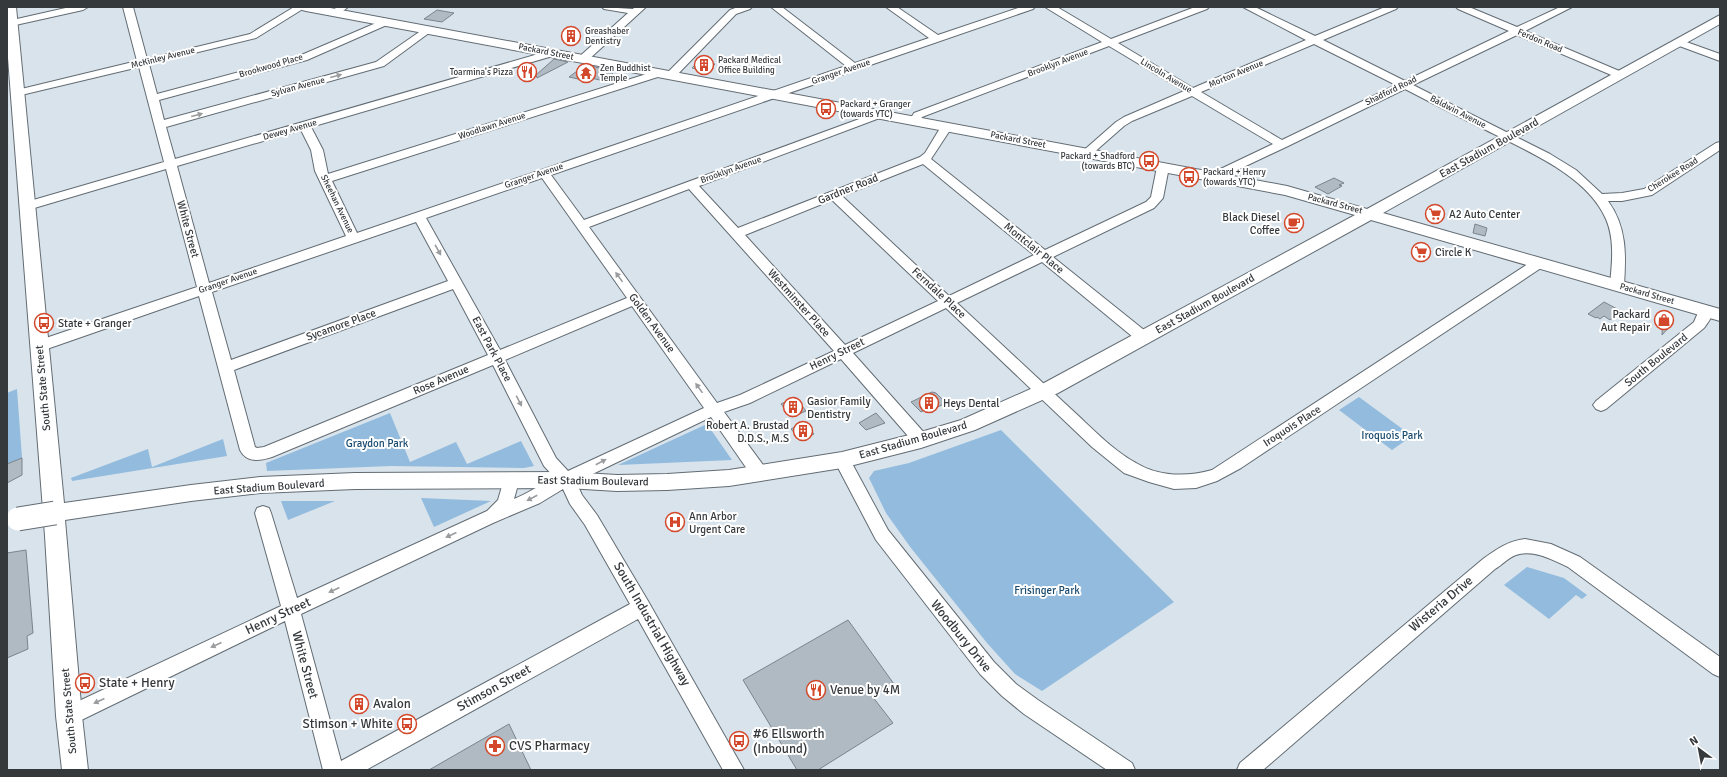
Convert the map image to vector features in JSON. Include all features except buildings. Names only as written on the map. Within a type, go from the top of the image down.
[{"type":"main road","name":"South State Street","points":[[10,7],[56,536],[69,716],[75,770]]},
{"type":"main road","name":"Packard Street","points":[[306,7],[339,9],[386,22],[1287,191],[1370,213],[1712,313]]},
{"type":"main road","name":"East Stadium Boulevard","points":[[12,520],[90,507],[260,485],[355,481],[567,480],[612,483],[666,482],[760,474],[842,460],[921,440],[968,425],[1043,392],[1509,137],[1720,19]]},
{"type":"street","points":[[11,23],[83,7]]},
{"type":"street","name":"White Street","points":[[128,7],[248,450]]},
{"type":"street","name":"McKinley Avenue","points":[[17,93],[253,36],[301,7]]},
{"type":"street","points":[[607,7],[638,10]]},
{"type":"street","name":"Woodlawn Avenue","points":[[324,179],[666,74],[733,12],[747,7]]},
{"type":"street","points":[[776,7],[853,67]]},
{"type":"street","points":[[891,7],[937,39]]},
{"type":"street","name":"Granger Avenue","points":[[39,346],[1030,7]]},
{"type":"street","name":"Lincoln Avenue","points":[[1050,7],[1282,145]]},
{"type":"street","name":"Brooklyn Avenue","points":[[914,121],[918,115],[1204,7]]},
{"type":"street","name":"Baldwin Avenue","points":[[1248,7],[1550,158],[1570,172],[1584,183],[1598,198],[1613,220],[1618,234],[1619,250],[1617,285]]},
{"type":"street","name":"Morton Avenue","points":[[1087,153],[1120,124],[1128,119],[1393,7]]},
{"type":"street","name":"Ferdon Road","points":[[1461,7],[1620,75]]},
{"type":"street","name":"Shadford Road","points":[[1214,177],[1404,84],[1568,7]]},
{"type":"street","points":[[583,59],[638,10]]},
{"type":"street","name":"Brookwood Place","points":[[153,98],[303,58],[386,22]]},
{"type":"street","name":"Sylvan Avenue","points":[[160,125],[373,66],[383,62],[428,30]]},
{"type":"street","points":[[1678,42],[1720,58]]},
{"type":"street","name":"Dewey Avenue","points":[[27,206],[306,126],[552,53]]},
{"type":"street","name":"Brooklyn Avenue","points":[[582,225],[880,114]]},
{"type":"street","name":"Sheehan Avenue","points":[[306,126],[317,150],[324,179],[353,238]]},
{"type":"street","name":"Gardner Road","points":[[736,234],[924,159],[930,155],[946,127]]},
{"type":"street","name":"Cherokee Road","points":[[1598,198],[1622,197],[1648,192],[1720,145]]},
{"type":"street","name":"Montclair Place","points":[[924,159],[1144,338]]},
{"type":"street","name":"Henry Street","points":[[69,716],[487,518],[534,498],[545,490],[615,455],[703,414],[745,399],[1155,202],[1163,168]]},
{"type":"street","name":"Golden Avenue","points":[[544,173],[760,474]]},
{"type":"street","name":"Westminster Place","points":[[692,185],[843,351],[921,440]]},
{"type":"street","name":"Ferndale Place","points":[[834,195],[1043,392]]},
{"type":"street","name":"East Park Place","points":[[419,216],[496,357],[550,462],[567,480]]},
{"type":"street","name":"Iroquois Place","points":[[1043,392],[1098,443],[1130,468],[1149,476],[1174,482],[1196,481],[1217,474],[1235,464],[1539,263]]},
{"type":"street","name":"Sycamore Place","points":[[225,368],[456,282]]},
{"type":"street","name":"Rose Avenue","points":[[248,450],[254,455],[266,453],[635,300]]},
{"type":"street","name":"South Boulevard","points":[[1601,405],[1699,325],[1704,318],[1712,313]]},
{"type":"street","name":"Woodbury Drive","points":[[842,460],[882,535],[987,668],[1009,690],[1031,707],[1125,770]]},
{"type":"street","name":"South Industrial Highway","points":[[567,480],[576,499],[591,520],[642,607],[734,770]]},
{"type":"street","name":"Henry Street","points":[[487,518],[502,507],[511,481]]},
{"type":"street","name":"White Street","points":[[263,513],[291,610],[333,770]]},
{"type":"street","name":"Wisteria Drive","points":[[1247,770],[1489,564],[1510,549],[1526,546],[1543,549],[1559,554],[1574,562],[1720,668]]},
{"type":"street","name":"Stimson Street","points":[[346,770],[642,607]]},
{"type":"green space","points":[[17,389],[22,458],[7,464],[7,393]]},
{"type":"green space","name":"Iroquois Park","points":[[1359,397],[1412,436],[1392,450],[1339,410]]},
{"type":"green space","name":"Graydon Park","points":[[390,413],[410,462],[456,442],[467,464],[521,441],[534,466],[524,468],[391,466],[267,471],[266,463]]},
{"type":"green space","points":[[707,424],[732,460],[618,465]]},
{"type":"green space","name":"Frisinger Park","points":[[1001,430],[1174,602],[1042,691],[1015,674],[987,643],[911,548],[886,513],[869,478],[874,471],[909,463]]},
{"type":"green space","points":[[223,439],[227,456],[72,481],[71,478],[148,449],[152,467]]},
{"type":"green space","points":[[421,498],[491,501],[434,527]]},
{"type":"green space","points":[[281,501],[335,501],[288,520]]},
{"type":"green space","points":[[1527,567],[1564,578],[1587,595],[1582,599],[1576,595],[1549,619],[1504,585]]},
{"type":"place","name":"Greashaber Dentistry","points":[[571,36]]},
{"type":"place","name":"Packard Medical Office Building","points":[[704,65]]},
{"type":"place","name":"Toarmina's Pizza","points":[[527,72]]},
{"type":"place","name":"Zen Buddhist Temple","points":[[586,73]]},
{"type":"place","name":"Packard + Granger (towards YTC)","points":[[826,109]]},
{"type":"place","name":"Packard + Shadford (towards BTC)","points":[[1149,161]]},
{"type":"place","name":"Packard + Henry (towards YTC)","points":[[1189,177]]},
{"type":"place","name":"A2 Auto Center","points":[[1435,214]]},
{"type":"place","name":"Black Diesel Coffee","points":[[1294,223]]},
{"type":"place","name":"Circle K","points":[[1421,252]]},
{"type":"place","name":"Packard Aut Repair","points":[[1664,320]]},
{"type":"place","name":"State + Granger","points":[[44,323]]},
{"type":"place","name":"Heys Dental","points":[[929,403]]},
{"type":"place","name":"Gasior Family Dentistry","points":[[793,407]]},
{"type":"place","name":"Robert A. Brustad D.D.S., M.S","points":[[803,431]]},
{"type":"place","name":"Ann Arbor Urgent Care","points":[[675,522]]},
{"type":"place","name":"State + Henry","points":[[85,683]]},
{"type":"place","name":"Venue by 4M","points":[[816,690]]},
{"type":"place","name":"Avalon","points":[[359,704]]},
{"type":"place","name":"Stimson + White","points":[[407,724]]},
{"type":"place","name":"#6 Ellsworth (Inbound)","points":[[739,741]]},
{"type":"place","name":"CVS Pharmacy","points":[[495,746]]}]
